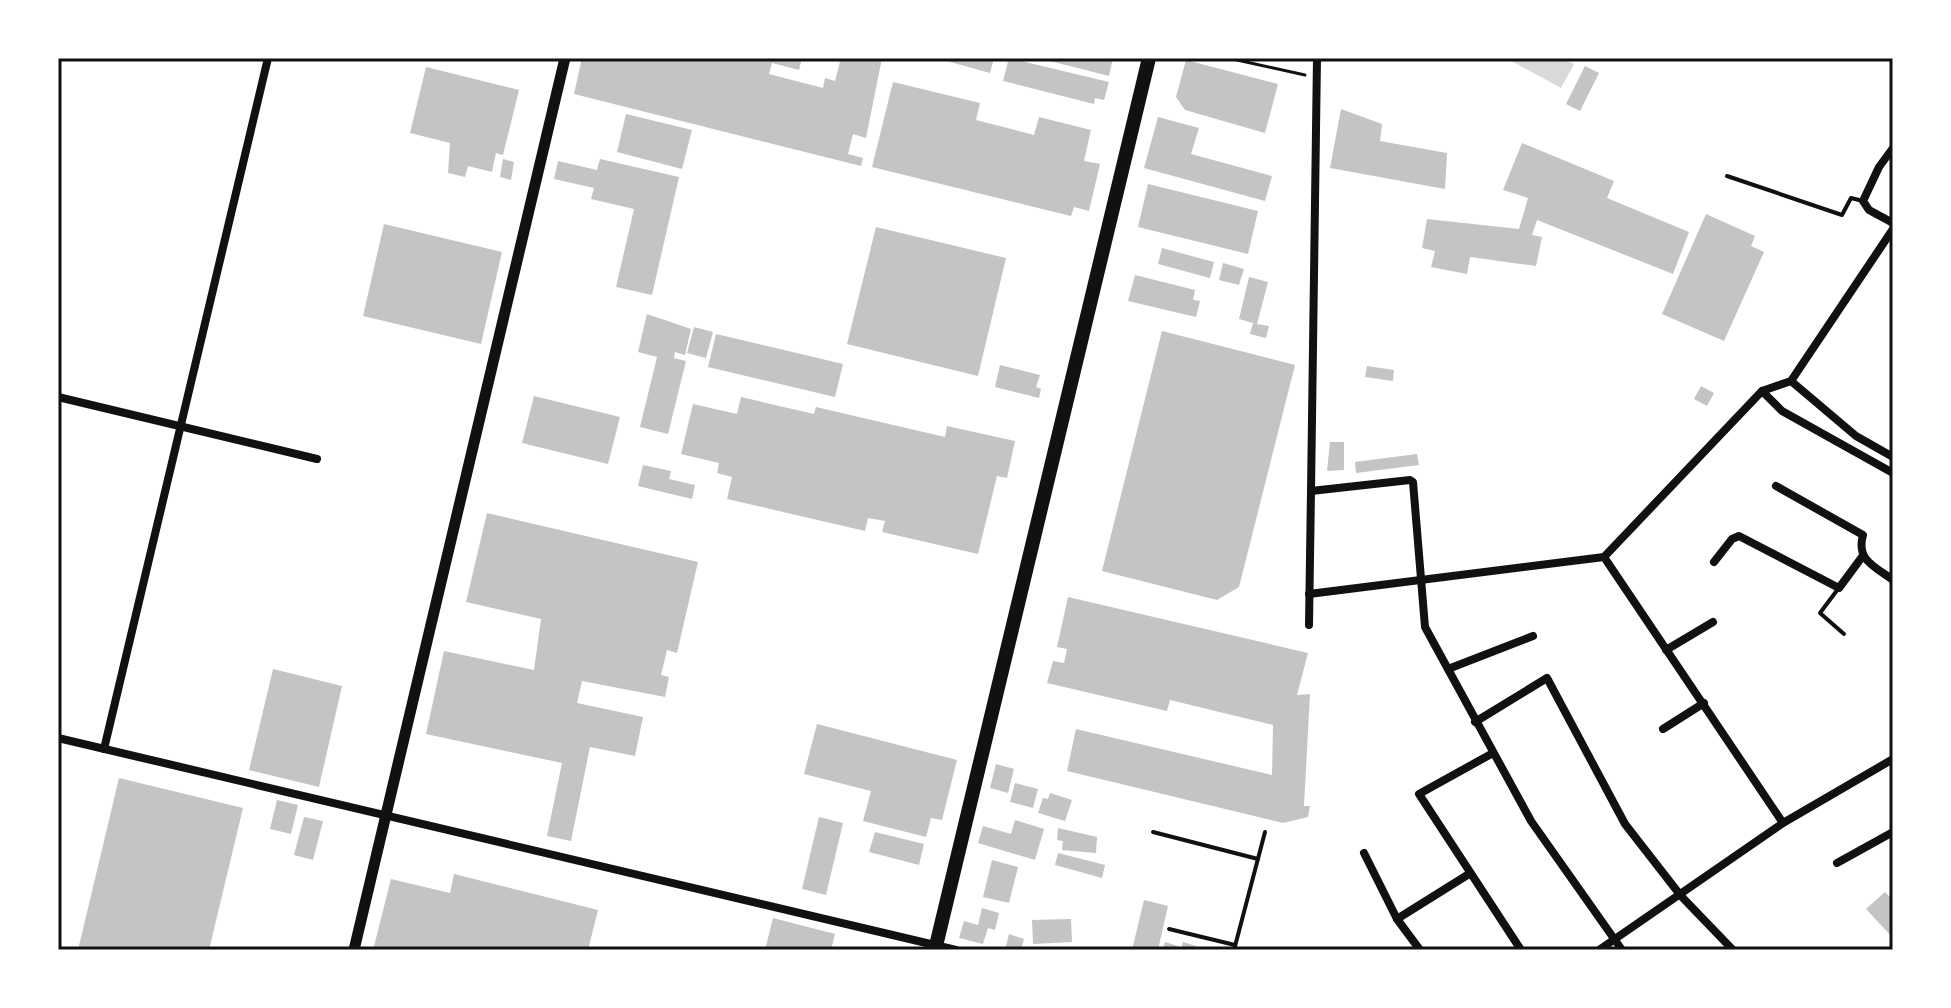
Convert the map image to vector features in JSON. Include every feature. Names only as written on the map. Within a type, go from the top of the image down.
[{"type":"main road","points":[[936,948],[1149,58]]},
{"type":"street","points":[[104,749],[268,58]]},
{"type":"street","points":[[354,950],[565,58]]},
{"type":"street","points":[[1309,625],[1317,58]]},
{"type":"street","points":[[1893,148],[1879,167],[1863,201],[1869,210],[1893,223]]},
{"type":"street","points":[[1309,594],[1604,557],[1762,391],[1791,381],[1893,229]]},
{"type":"street","points":[[1791,381],[1856,436],[1893,457]]},
{"type":"street","points":[[1762,391],[1782,411],[1893,473]]},
{"type":"street","points":[[58,397],[317,459]]},
{"type":"street","points":[[1311,491],[1413,482],[1425,627],[1531,821],[1622,950]]},
{"type":"street","points":[[1776,486],[1863,535],[1859,548],[1862,557],[1893,580]]},
{"type":"street","points":[[1714,562],[1732,539],[1739,536],[1839,588],[1862,557]]},
{"type":"street","points":[[1604,557],[1783,823]]},
{"type":"street","points":[[1666,650],[1713,622]]},
{"type":"street","points":[[1448,669],[1533,636]]},
{"type":"street","points":[[1475,722],[1547,678],[1625,824],[1681,896],[1733,950]]},
{"type":"street","points":[[1663,729],[1704,703]]},
{"type":"street","points":[[58,738],[936,948],[956,950]]},
{"type":"street","points":[[1493,753],[1419,794],[1521,950]]},
{"type":"street","points":[[1599,950],[1783,823],[1893,759]]},
{"type":"street","points":[[1837,863],[1893,832]]},
{"type":"street","points":[[1364,853],[1397,919],[1420,950]]},
{"type":"street","points":[[1397,919],[1469,874]]},
{"type":"lane","points":[[1727,176],[1842,215],[1851,198],[1863,201]]},
{"type":"lane","points":[[1839,588],[1820,613],[1844,634]]},
{"type":"lane","points":[[1153,832],[1258,859]]},
{"type":"lane","points":[[1169,929],[1235,948],[1265,832]]},
{"type":"path","points":[[1228,58],[1308,76]]},
{"type":"shaded area","points":[[1506,58],[1561,58],[1574,64],[1561,88]]},
{"type":"building","points":[[582,58],[802,58],[799,70],[772,63],[769,74],[823,88],[825,78],[835,81],[841,58],[882,58],[866,138],[853,134],[848,154],[863,158],[861,166],[574,94]]},
{"type":"building","points":[[936,58],[994,58],[990,73]]},
{"type":"building","points":[[1009,58],[1109,82],[1104,100],[1095,98],[1094,104],[1003,81]]},
{"type":"building","points":[[1038,58],[1113,58],[1109,76]]},
{"type":"building","points":[[1186,60],[1278,84],[1265,133],[1185,110],[1176,97]]},
{"type":"building","points":[[1585,66],[1599,73],[1580,111],[1566,104]]},
{"type":"building","points":[[426,67],[519,90],[503,155],[496,153],[492,172],[468,166],[465,177],[448,173],[450,143],[410,133]]},
{"type":"building","points":[[893,82],[980,103],[976,120],[1034,135],[1039,117],[1091,130],[1084,161],[1100,164],[1089,211],[1074,207],[1071,216],[872,167]]},
{"type":"building","points":[[1341,109],[1382,124],[1380,141],[1447,153],[1445,189],[1330,168]]},
{"type":"building","points":[[626,114],[692,130],[682,169],[617,152]]},
{"type":"building","points":[[1158,117],[1199,128],[1191,154],[1272,176],[1265,201],[1144,168]]},
{"type":"building","points":[[1522,143],[1614,181],[1607,198],[1689,232],[1673,274],[1537,220],[1532,235],[1542,237],[1536,266],[1470,257],[1467,274],[1431,267],[1435,251],[1422,248],[1427,219],[1519,229],[1528,198],[1503,190]]},
{"type":"building","points":[[503,159],[514,162],[511,180],[500,177]]},
{"type":"building","points":[[600,159],[679,177],[652,295],[616,287],[634,209],[591,199],[594,188],[554,179],[558,161],[597,170]]},
{"type":"building","points":[[1148,184],[1258,211],[1248,254],[1138,227]]},
{"type":"building","points":[[1706,214],[1755,236],[1751,246],[1764,252],[1724,341],[1662,314]]},
{"type":"building","points":[[384,224],[502,252],[481,344],[363,316]]},
{"type":"building","points":[[876,227],[1006,258],[978,376],[847,344]]},
{"type":"building","points":[[1162,248],[1214,262],[1210,278],[1158,264]]},
{"type":"building","points":[[1223,263],[1244,269],[1239,285],[1219,280]]},
{"type":"building","points":[[1135,275],[1195,290],[1193,300],[1200,301],[1196,317],[1128,301]]},
{"type":"building","points":[[1249,277],[1268,282],[1257,324],[1269,326],[1266,338],[1250,334],[1253,323],[1239,319]]},
{"type":"building","points":[[647,314],[691,329],[685,355],[675,352],[674,358],[686,361],[668,434],[640,427],[657,357],[638,352]]},
{"type":"building","points":[[694,327],[713,332],[706,358],[687,353]]},
{"type":"building","points":[[1162,331],[1295,365],[1239,587],[1217,600],[1102,571]]},
{"type":"building","points":[[716,334],[843,364],[835,397],[708,367]]},
{"type":"building","points":[[1000,365],[1040,375],[1036,387],[1041,389],[1039,398],[995,387]]},
{"type":"building","points":[[1367,366],[1394,370],[1393,381],[1365,377]]},
{"type":"building","points":[[1701,386],[1714,393],[1707,406],[1694,399]]},
{"type":"building","points":[[534,396],[620,417],[608,464],[522,443]]},
{"type":"building","points":[[741,397],[814,414],[816,407],[945,437],[947,426],[1015,441],[1007,478],[997,476],[978,554],[882,532],[885,521],[868,518],[865,531],[727,499],[732,477],[717,473],[719,463],[681,454],[693,404],[737,414]]},
{"type":"building","points":[[1330,442],[1344,442],[1344,470],[1327,471]]},
{"type":"building","points":[[1417,454],[1419,465],[1356,473],[1355,462]]},
{"type":"building","points":[[643,465],[671,471],[669,479],[695,485],[692,499],[638,486]]},
{"type":"building","points":[[487,513],[698,562],[677,653],[667,650],[661,675],[669,677],[665,697],[582,681],[577,703],[643,717],[635,756],[590,747],[571,841],[547,836],[562,763],[426,734],[444,651],[534,670],[541,619],[466,602]]},
{"type":"building","points":[[1068,597],[1308,653],[1297,695],[1310,694],[1304,806],[1310,806],[1308,817],[1283,823],[1067,771],[1076,729],[1272,775],[1273,725],[1170,700],[1167,711],[1047,683],[1053,661],[1064,663],[1067,649],[1057,647]]},
{"type":"building","points":[[273,669],[342,686],[319,787],[249,770]]},
{"type":"building","points":[[817,724],[957,760],[942,820],[931,818],[926,837],[863,821],[871,791],[804,774]]},
{"type":"building","points":[[996,764],[1014,769],[1008,793],[990,788]]},
{"type":"building","points":[[119,778],[243,808],[209,950],[78,950]]},
{"type":"building","points":[[1015,783],[1038,789],[1033,808],[1010,802]]},
{"type":"building","points":[[1050,793],[1072,800],[1065,821],[1038,813],[1043,798],[1048,799]]},
{"type":"building","points":[[277,800],[298,805],[291,834],[270,829]]},
{"type":"building","points":[[304,817],[323,821],[313,860],[294,855]]},
{"type":"building","points":[[819,817],[843,823],[826,895],[802,889]]},
{"type":"building","points":[[1015,820],[1044,829],[1035,860],[978,843],[983,826],[1011,834]]},
{"type":"building","points":[[1058,828],[1097,837],[1096,853],[1062,850],[1063,841],[1057,840]]},
{"type":"building","points":[[875,832],[924,844],[919,865],[869,852]]},
{"type":"building","points":[[1058,853],[1105,865],[1102,878],[1055,865]]},
{"type":"building","points":[[992,860],[1018,867],[1009,903],[983,897]]},
{"type":"building","points":[[454,874],[598,910],[588,950],[373,950],[391,879],[450,893]]},
{"type":"building","points":[[1885,892],[1893,900],[1893,938],[1866,909]]},
{"type":"building","points":[[1144,900],[1168,906],[1158,950],[1132,950]]},
{"type":"building","points":[[982,908],[999,913],[995,930],[988,928],[983,944],[959,938],[964,921],[978,925]]},
{"type":"building","points":[[773,918],[835,934],[831,950],[765,950]]},
{"type":"building","points":[[1071,919],[1072,942],[1033,944],[1032,920]]},
{"type":"building","points":[[1009,934],[1024,939],[1021,950],[1005,950]]},
{"type":"building","points":[[1165,942],[1178,946],[1177,950],[1163,950]]},
{"type":"building","points":[[1183,942],[1196,946],[1195,950],[1181,950]]}]
